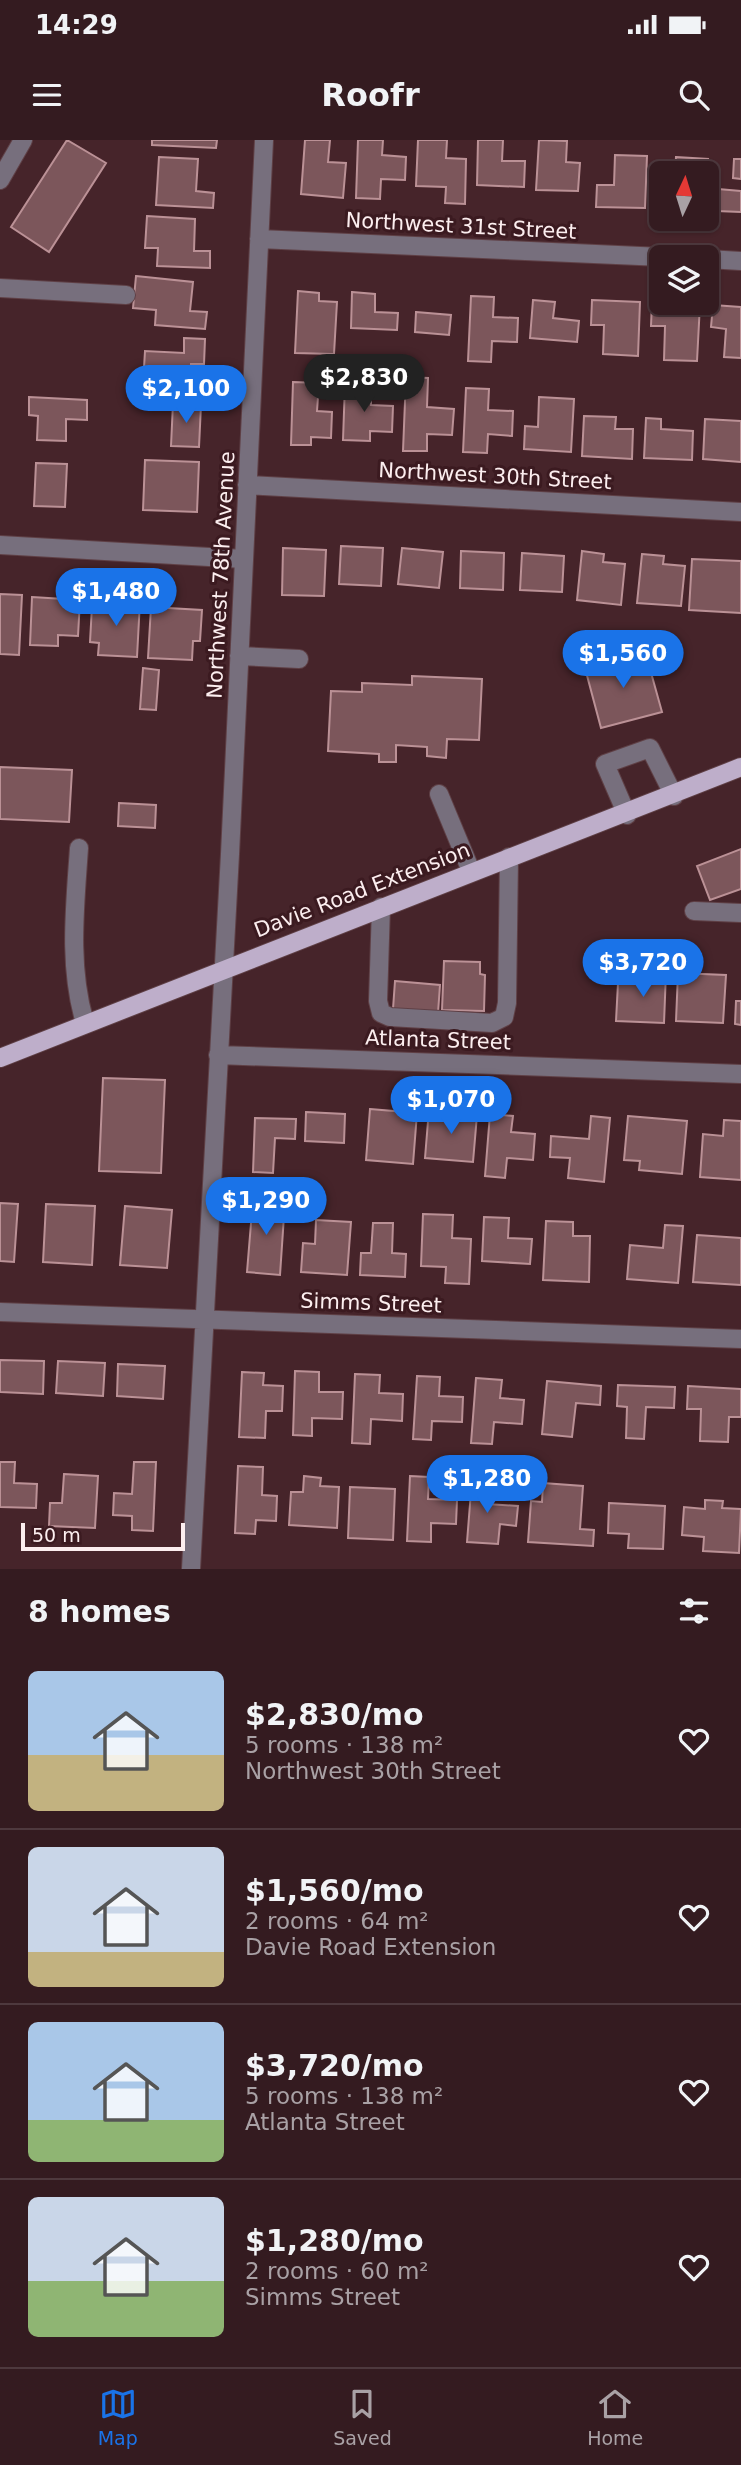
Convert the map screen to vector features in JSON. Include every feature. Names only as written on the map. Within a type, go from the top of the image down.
[{"type":"main road","name":"Davie Road Extension","points":[[0,1058],[471,871],[626,815],[741,767]]},
{"type":"street","points":[[0,180],[23,140]]},
{"type":"street","name":"Northwest 78th Avenue","points":[[222,969],[264,140]]},
{"type":"street","name":"Northwest 31st Street","points":[[259,239],[649,256]]},
{"type":"street","points":[[719,260],[741,261]]},
{"type":"street","points":[[0,288],[126,296]]},
{"type":"street","name":"Northwest 30th Street","points":[[247,485],[741,512]]},
{"type":"street","points":[[0,545],[244,559]]},
{"type":"street","points":[[239,656],[299,659]]},
{"type":"street","points":[[626,815],[605,764],[650,748],[674,796]]},
{"type":"street","points":[[439,794],[471,871]]},
{"type":"street","points":[[79,848],[75,991],[85,1023]]},
{"type":"street","points":[[381,906],[377,1001],[381,1013],[390,1017],[492,1023],[504,1017],[507,1003],[509,857]]},
{"type":"street","points":[[694,911],[741,913]]},
{"type":"street","points":[[191,1569],[222,969]]},
{"type":"street","name":"Atlanta Street","points":[[218,1055],[741,1074]]},
{"type":"street","name":"Simms Street","points":[[0,1312],[741,1339]]},
{"type":"building","points":[[67,140],[106,163],[49,252],[11,227]]},
{"type":"building","points":[[152,140],[217,140],[216,148],[152,145]]},
{"type":"building","points":[[305,140],[330,140],[328,162],[346,163],[343,198],[301,194]]},
{"type":"building","points":[[358,140],[383,140],[382,155],[406,157],[405,180],[381,179],[380,199],[356,198]]},
{"type":"building","points":[[418,140],[447,140],[446,158],[466,159],[465,204],[445,203],[446,187],[416,186]]},
{"type":"building","points":[[478,140],[503,140],[502,161],[525,161],[524,187],[477,185]]},
{"type":"building","points":[[539,140],[567,141],[566,162],[580,163],[578,191],[536,190]]},
{"type":"building","points":[[615,155],[647,156],[645,208],[596,207],[597,185],[614,185]]},
{"type":"building","points":[[159,157],[198,159],[196,191],[214,193],[213,208],[156,205]]},
{"type":"building","points":[[676,157],[708,159],[708,161],[676,161]]},
{"type":"building","points":[[734,159],[741,159],[741,179],[733,178]]},
{"type":"building","points":[[719,189],[741,191],[741,212],[719,211]]},
{"type":"building","points":[[147,216],[195,219],[194,251],[210,251],[210,268],[157,266],[158,248],[145,248]]},
{"type":"building","points":[[136,276],[193,282],[190,311],[207,312],[205,329],[155,325],[156,310],[133,308]]},
{"type":"building","points":[[298,291],[319,293],[319,301],[337,302],[334,354],[295,353]]},
{"type":"building","points":[[352,292],[375,294],[375,312],[398,313],[397,330],[351,328]]},
{"type":"building","points":[[471,296],[494,297],[493,317],[518,318],[517,342],[492,341],[491,362],[468,361]]},
{"type":"building","points":[[533,300],[555,302],[553,318],[579,321],[577,342],[530,338]]},
{"type":"building","points":[[592,300],[640,302],[638,356],[603,354],[604,325],[591,325]]},
{"type":"building","points":[[719,305],[741,307],[741,358],[724,357],[726,329],[711,327],[712,315],[719,315]]},
{"type":"building","points":[[416,312],[451,315],[449,335],[415,332]]},
{"type":"building","points":[[651,315],[699,315],[697,361],[664,360],[665,326],[651,326]]},
{"type":"building","points":[[184,338],[205,339],[204,364],[191,364],[190,388],[143,385],[145,351],[184,353]]},
{"type":"building","points":[[406,377],[428,378],[427,407],[454,409],[452,435],[427,434],[427,451],[403,451]]},
{"type":"building","points":[[293,382],[319,383],[317,411],[332,412],[331,438],[311,437],[311,445],[291,445]]},
{"type":"building","points":[[345,384],[371,385],[371,405],[393,406],[392,432],[370,431],[370,441],[343,440]]},
{"type":"building","points":[[466,388],[489,389],[488,410],[513,411],[512,436],[488,434],[487,453],[463,452]]},
{"type":"building","points":[[29,397],[87,400],[87,420],[66,419],[66,441],[37,440],[38,416],[29,415]]},
{"type":"building","points":[[539,397],[574,399],[571,452],[524,449],[525,426],[538,427]]},
{"type":"building","points":[[173,403],[201,405],[199,447],[171,446]]},
{"type":"building","points":[[584,416],[616,417],[615,429],[633,429],[632,459],[582,456]]},
{"type":"building","points":[[646,418],[661,419],[661,429],[693,431],[692,460],[644,458]]},
{"type":"building","points":[[705,419],[741,421],[741,462],[703,459]]},
{"type":"building","points":[[145,460],[199,462],[197,512],[143,510]]},
{"type":"building","points":[[36,463],[67,464],[65,507],[34,506]]},
{"type":"building","points":[[341,546],[383,548],[381,586],[339,584]]},
{"type":"building","points":[[283,548],[326,550],[324,596],[282,595]]},
{"type":"building","points":[[402,548],[443,552],[439,588],[398,584]]},
{"type":"building","points":[[461,551],[504,553],[503,590],[460,588]]},
{"type":"building","points":[[582,551],[604,554],[603,562],[625,564],[621,605],[577,600]]},
{"type":"building","points":[[522,553],[564,556],[562,592],[520,590]]},
{"type":"building","points":[[642,554],[664,556],[663,564],[685,566],[681,606],[637,603]]},
{"type":"building","points":[[692,559],[741,561],[741,613],[689,610]]},
{"type":"building","points":[[0,594],[22,595],[19,655],[0,654]]},
{"type":"building","points":[[32,597],[80,600],[78,636],[58,635],[58,646],[30,645]]},
{"type":"building","points":[[114,599],[140,601],[137,657],[98,655],[99,643],[90,642],[92,606],[114,607]]},
{"type":"building","points":[[151,607],[202,610],[200,641],[193,641],[192,660],[148,658]]},
{"type":"building","points":[[645,651],[662,712],[601,728],[585,668]]},
{"type":"building","points":[[143,668],[159,670],[156,710],[140,709]]},
{"type":"building","points":[[412,676],[482,679],[479,740],[447,739],[446,758],[427,756],[427,747],[396,745],[396,762],[379,762],[379,754],[328,751],[331,691],[362,692],[362,683],[412,685]]},
{"type":"building","points":[[0,767],[72,770],[69,822],[0,819]]},
{"type":"building","points":[[119,803],[156,805],[155,828],[118,826]]},
{"type":"building","points":[[741,849],[741,889],[710,900],[697,866]]},
{"type":"building","points":[[444,961],[480,962],[480,974],[485,975],[484,1011],[442,1010]]},
{"type":"building","points":[[638,971],[666,972],[664,1023],[616,1021],[618,983],[638,983]]},
{"type":"building","points":[[678,973],[726,975],[723,1023],[676,1021]]},
{"type":"building","points":[[395,981],[440,985],[438,1013],[393,1009]]},
{"type":"building","points":[[736,1001],[741,1001],[741,1025],[735,1024]]},
{"type":"building","points":[[103,1078],[165,1080],[161,1173],[99,1171]]},
{"type":"building","points":[[370,1109],[417,1113],[413,1164],[366,1160]]},
{"type":"building","points":[[429,1109],[477,1115],[473,1162],[425,1158]]},
{"type":"building","points":[[306,1112],[345,1114],[344,1143],[305,1141]]},
{"type":"building","points":[[490,1114],[513,1116],[511,1132],[535,1134],[533,1160],[507,1158],[505,1178],[485,1176]]},
{"type":"building","points":[[591,1116],[610,1118],[604,1182],[568,1178],[570,1158],[550,1157],[551,1136],[589,1139]]},
{"type":"building","points":[[628,1116],[687,1121],[682,1174],[639,1170],[640,1161],[624,1160]]},
{"type":"building","points":[[255,1118],[296,1119],[295,1139],[275,1138],[273,1173],[253,1172]]},
{"type":"building","points":[[724,1120],[741,1121],[741,1180],[700,1177],[703,1134],[723,1136]]},
{"type":"building","points":[[253,1199],[285,1201],[280,1275],[247,1272]]},
{"type":"building","points":[[0,1203],[18,1204],[14,1262],[0,1261]]},
{"type":"building","points":[[46,1204],[95,1206],[92,1265],[43,1262]]},
{"type":"building","points":[[125,1206],[172,1210],[167,1268],[120,1265]]},
{"type":"building","points":[[423,1214],[453,1215],[452,1238],[471,1239],[469,1284],[445,1283],[446,1267],[421,1266]]},
{"type":"building","points":[[484,1217],[509,1218],[508,1238],[532,1239],[530,1264],[482,1261]]},
{"type":"building","points":[[316,1220],[351,1222],[347,1275],[301,1272],[303,1243],[315,1244]]},
{"type":"building","points":[[546,1221],[573,1222],[573,1236],[590,1236],[589,1282],[543,1280]]},
{"type":"building","points":[[373,1223],[393,1223],[392,1253],[406,1254],[405,1277],[360,1275],[361,1253],[371,1253]]},
{"type":"building","points":[[665,1225],[683,1226],[678,1283],[627,1279],[630,1245],[663,1248]]},
{"type":"building","points":[[697,1235],[741,1238],[741,1285],[693,1282]]},
{"type":"building","points":[[0,1360],[44,1361],[43,1394],[0,1392]]},
{"type":"building","points":[[58,1361],[105,1363],[103,1396],[56,1393]]},
{"type":"building","points":[[118,1364],[165,1366],[163,1399],[117,1396]]},
{"type":"building","points":[[295,1371],[319,1372],[319,1392],[343,1392],[342,1419],[312,1418],[312,1436],[293,1435]]},
{"type":"building","points":[[242,1372],[264,1373],[263,1385],[283,1386],[282,1411],[266,1411],[265,1438],[239,1437]]},
{"type":"building","points":[[355,1374],[380,1375],[379,1393],[403,1394],[402,1421],[371,1419],[370,1444],[352,1443]]},
{"type":"building","points":[[417,1376],[440,1377],[439,1396],[463,1397],[462,1422],[432,1421],[431,1440],[413,1439]]},
{"type":"building","points":[[476,1378],[502,1380],[500,1398],[524,1400],[522,1424],[494,1422],[492,1444],[471,1443]]},
{"type":"building","points":[[547,1381],[601,1386],[600,1405],[576,1403],[572,1437],[542,1434]]},
{"type":"building","points":[[618,1385],[675,1387],[674,1408],[646,1407],[644,1439],[626,1438],[627,1407],[617,1406]]},
{"type":"building","points":[[688,1386],[741,1389],[741,1417],[729,1417],[728,1442],[700,1441],[701,1409],[687,1409]]},
{"type":"building","points":[[0,1462],[15,1462],[14,1483],[37,1484],[36,1508],[0,1507]]},
{"type":"building","points":[[134,1462],[156,1462],[153,1531],[132,1530],[132,1516],[113,1515],[114,1493],[132,1494]]},
{"type":"building","points":[[238,1466],[263,1467],[262,1495],[277,1496],[276,1521],[256,1520],[255,1534],[235,1533]]},
{"type":"building","points":[[64,1474],[98,1476],[95,1528],[49,1526],[50,1503],[62,1503]]},
{"type":"building","points":[[304,1476],[321,1478],[320,1486],[339,1487],[337,1528],[289,1525],[291,1492],[303,1492]]},
{"type":"building","points":[[410,1476],[429,1477],[428,1499],[457,1500],[456,1524],[431,1523],[431,1542],[407,1541]]},
{"type":"building","points":[[472,1479],[489,1480],[487,1504],[518,1506],[516,1526],[500,1524],[498,1544],[467,1542]]},
{"type":"building","points":[[543,1483],[583,1486],[580,1529],[594,1530],[593,1546],[528,1542],[531,1501],[542,1502]]},
{"type":"building","points":[[350,1487],[395,1489],[393,1540],[348,1538]]},
{"type":"building","points":[[705,1500],[723,1501],[722,1508],[741,1509],[739,1553],[703,1551],[704,1537],[682,1535],[684,1507],[705,1509]]},
{"type":"building","points":[[609,1503],[665,1506],[663,1549],[628,1548],[629,1534],[608,1533]]}]
